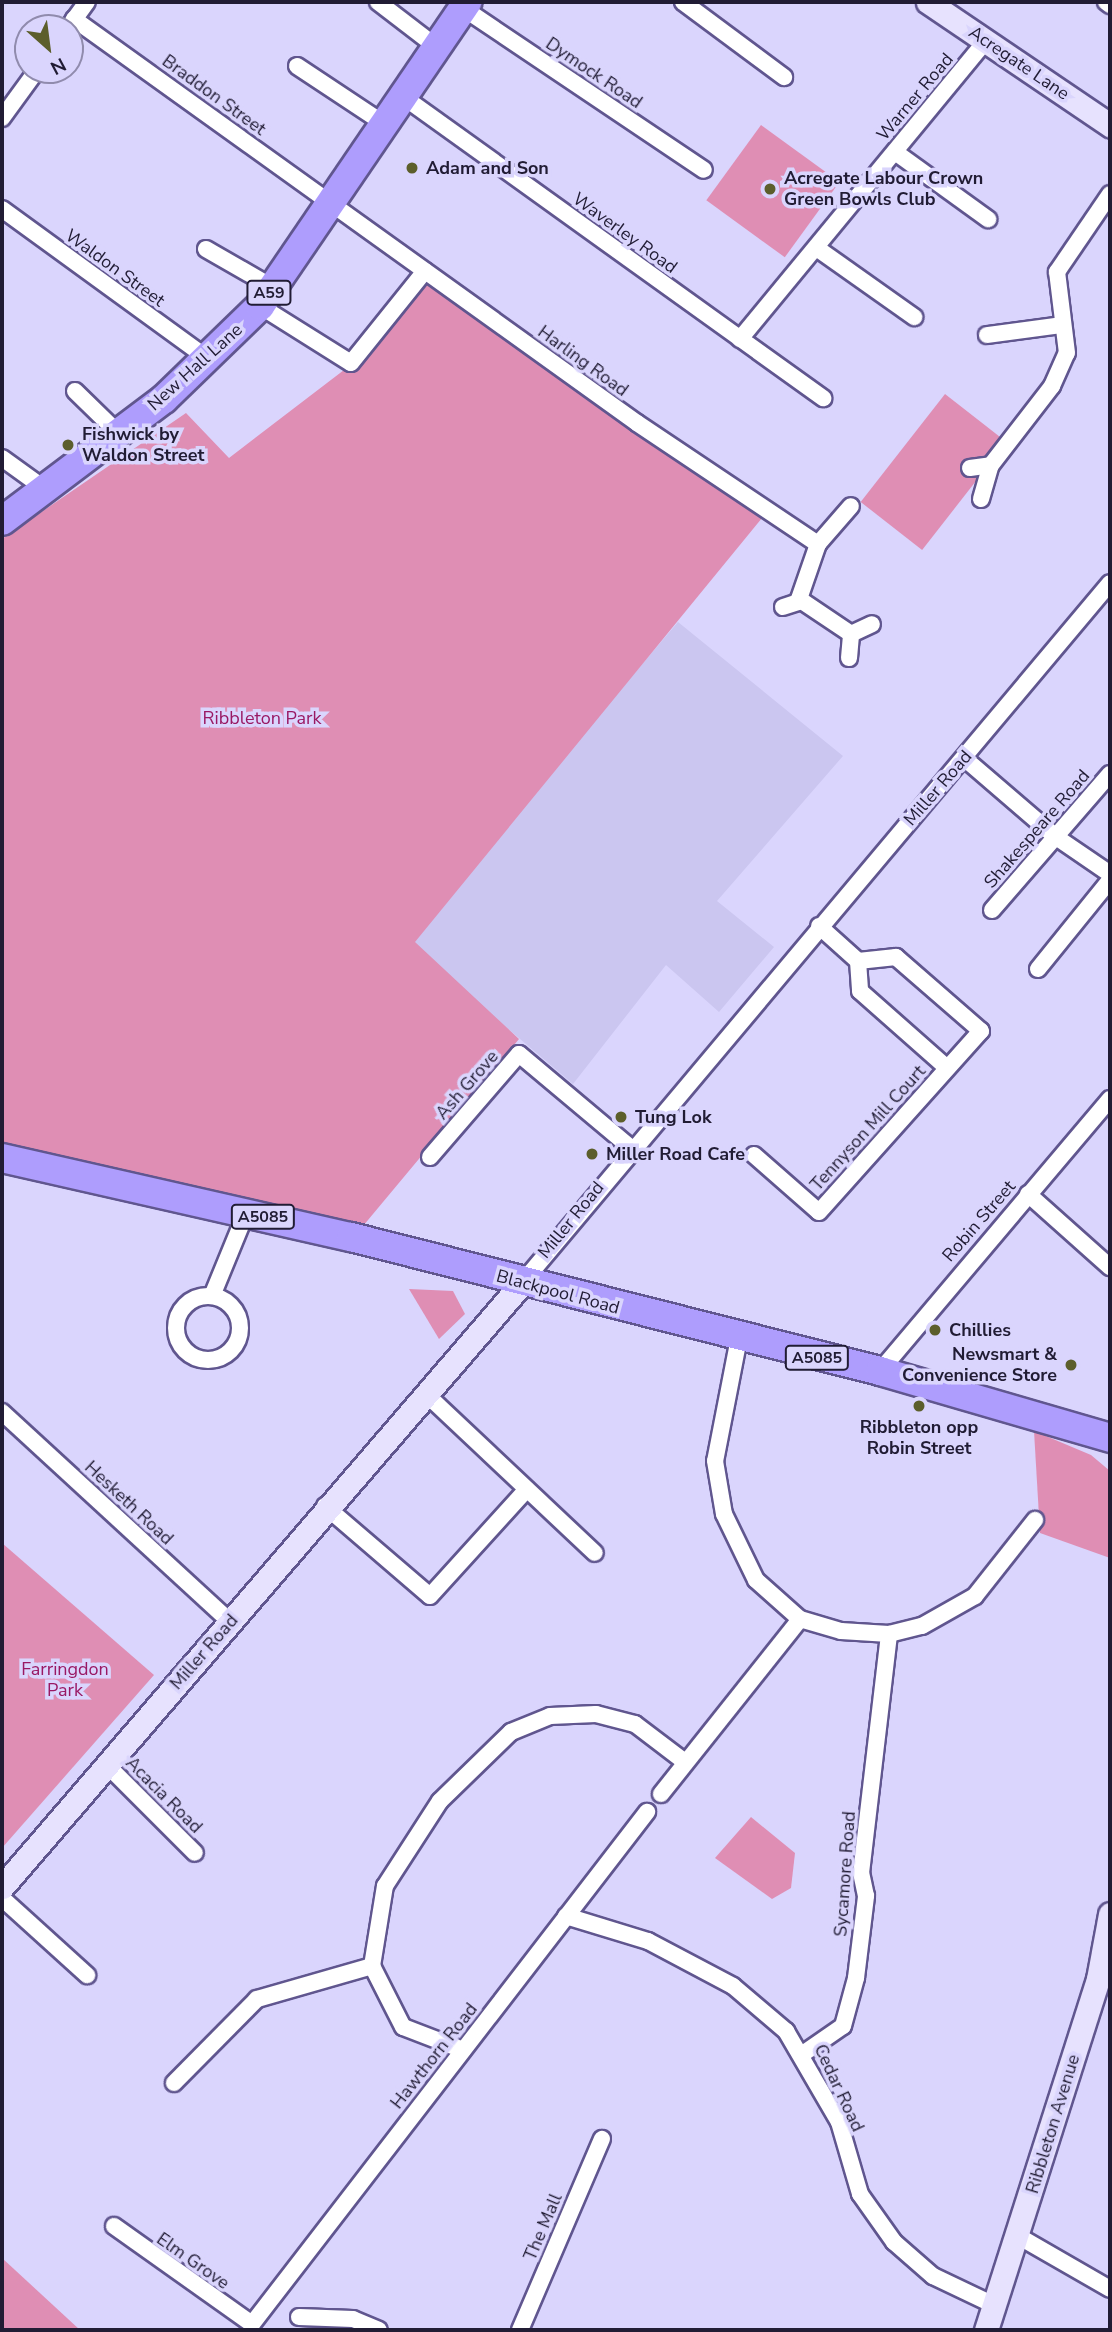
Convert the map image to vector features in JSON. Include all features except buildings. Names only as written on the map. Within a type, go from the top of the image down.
[{"type":"highway","name":"New Hall Lane","points":[[2,521],[119,434],[207,358],[266,297],[405,98],[465,5]]},
{"type":"highway","name":"Blackpool Road","points":[[2,1158],[246,1213],[880,1371],[1110,1438]]},
{"type":"street","points":[[378,2],[438,48]]},
{"type":"street","points":[[683,2],[784,76]]},
{"type":"street","name":"Acregate Lane","points":[[928,2],[1110,125]]},
{"type":"street","points":[[1106,2],[1110,5]]},
{"type":"street","name":"Dymock Road","points":[[465,5],[704,170]]},
{"type":"street","name":"Braddon Street","points":[[84,33],[331,202]]},
{"type":"street","name":"Warner Road","points":[[740,339],[818,249],[986,41]]},
{"type":"street","points":[[297,66],[386,125]]},
{"type":"street","points":[[2,118],[27,84]]},
{"type":"street","name":"Waverley Road","points":[[405,98],[823,398]]},
{"type":"street","points":[[895,152],[988,219]]},
{"type":"street","points":[[981,499],[991,465],[1052,386],[1067,353],[1057,272],[1110,194]]},
{"type":"street","name":"Harling Road","points":[[331,202],[425,271],[818,544]]},
{"type":"street","name":"Waldon Street","points":[[2,209],[207,358]]},
{"type":"street","points":[[206,249],[351,363],[425,271]]},
{"type":"street","points":[[818,249],[914,317]]},
{"type":"street","points":[[987,335],[1062,325]]},
{"type":"street","points":[[75,391],[119,434]]},
{"type":"street","points":[[2,458],[44,489]]},
{"type":"street","points":[[970,468],[991,465]]},
{"type":"street","points":[[801,601],[818,544],[851,506]]},
{"type":"street","name":"Miller Road","points":[[2,1887],[326,1506],[522,1283],[631,1148],[1110,583]]},
{"type":"street","points":[[783,607],[801,601]]},
{"type":"street","points":[[801,601],[852,634]]},
{"type":"street","points":[[852,634],[872,624]]},
{"type":"street","points":[[849,658],[852,634]]},
{"type":"street","points":[[964,758],[1056,837],[1110,874]]},
{"type":"street","name":"Shakespeare Road","points":[[992,910],[1110,774]]},
{"type":"street","points":[[1038,969],[1110,880]]},
{"type":"street","points":[[819,926],[858,961]]},
{"type":"street","name":"Tennyson Mill Court","points":[[754,1155],[819,1212],[947,1069],[981,1031],[896,957],[858,961],[860,991],[947,1069]]},
{"type":"street","name":"Ash Grove","points":[[430,1157],[520,1054],[631,1148]]},
{"type":"street","name":"Robin Street","points":[[880,1371],[1110,1099]]},
{"type":"street","points":[[1028,1194],[1110,1267]]},
{"type":"street","points":[[212,1296],[246,1213]]},
{"type":"street","points":[[212,1296],[231,1306],[240,1326],[232,1349],[209,1360],[188,1353],[176,1332],[189,1302],[212,1296]]},
{"type":"street","points":[[739,1338],[715,1461],[724,1514],[756,1580],[800,1619],[889,1634],[922,1626],[975,1597],[1035,1520]]},
{"type":"street","points":[[425,1393],[595,1553]]},
{"type":"street","name":"Hesketh Road","points":[[2,1412],[230,1622]]},
{"type":"street","points":[[326,1506],[430,1596],[527,1489]]},
{"type":"street","points":[[661,1794],[800,1619]]},
{"type":"street","name":"Sycamore Road","points":[[804,2053],[844,2026],[856,1978],[866,1896],[861,1873],[889,1634]]},
{"type":"street","points":[[463,2050],[403,2027],[372,1966],[375,1928],[397,1860],[440,1801],[511,1732],[551,1716],[596,1714],[635,1724],[685,1762]]},
{"type":"street","name":"Acacia Road","points":[[107,1765],[195,1853]]},
{"type":"street","name":"Hawthorn Road","points":[[252,2324],[648,1812]]},
{"type":"street","points":[[2,1898],[88,1975]]},
{"type":"street","name":"Ribbleton Avenue","points":[[986,2330],[1104,1983],[1110,1914]]},
{"type":"street","name":"Cedar Road","points":[[566,1916],[648,1941],[733,1986],[804,2053],[839,2122],[860,2194],[894,2242],[933,2276],[995,2305]]},
{"type":"street","points":[[174,2083],[257,1999],[372,1966]]},
{"type":"street","name":"The Mall","points":[[520,2330],[602,2139]]},
{"type":"street","name":"Elm Grove","points":[[114,2226],[252,2324]]},
{"type":"street","points":[[1018,2236],[1110,2289]]},
{"type":"street","points":[[299,2317],[353,2319],[379,2330]]},
{"type":"shaded area","points":[[678,622],[843,756],[717,901],[774,947],[719,1012],[666,965],[573,1084],[406,942]]},
{"type":"green space","name":"Acregate Labour Crown Green Bowls Club","points":[[761,125],[839,182],[785,257],[706,200]]},
{"type":"green space","name":"Ribbleton Park","points":[[426,280],[762,518],[415,942],[519,1039],[363,1226],[2,1145],[2,539],[186,413],[229,458],[361,357]]},
{"type":"green space","points":[[945,394],[1006,442],[922,550],[861,502]]},
{"type":"green space","points":[[409,1289],[453,1291],[465,1314],[439,1339]]},
{"type":"green space","points":[[1034,1431],[1091,1455],[1110,1471],[1110,1558],[1040,1533]]},
{"type":"green space","name":"Farringdon Park","points":[[2,1543],[154,1675],[2,1848]]},
{"type":"green space","points":[[751,1817],[795,1853],[791,1888],[772,1899],[715,1858]]},
{"type":"green space","points":[[2,2258],[80,2330],[2,2330]]},
{"type":"place","name":"Adam and Son","points":[[412,168]]},
{"type":"place","name":"Acregate Labour Crown Green Bowls Club","points":[[770,189]]},
{"type":"place","name":"Fishwick by Waldon Street","points":[[68,445]]},
{"type":"place","name":"Tung Lok","points":[[621,1117]]},
{"type":"place","name":"Miller Road Cafe","points":[[592,1154]]},
{"type":"place","name":"Chillies","points":[[935,1330]]},
{"type":"place","name":"Newsmart & Convenience Store","points":[[1071,1365]]},
{"type":"place","name":"Ribbleton opp Robin Street","points":[[919,1406]]}]
